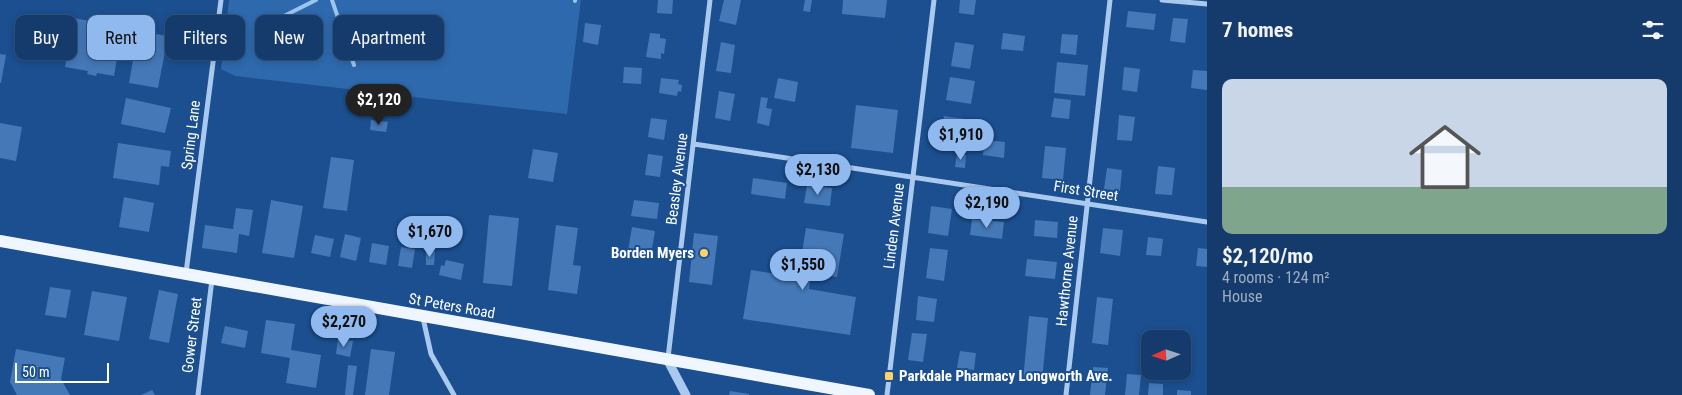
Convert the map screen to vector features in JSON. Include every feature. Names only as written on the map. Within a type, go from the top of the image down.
[{"type":"main road","name":"St Peters Road","points":[[0,241],[212,278],[423,318],[869,395]]},
{"type":"street","name":"Spring Lane","points":[[186,274],[221,0]]},
{"type":"street","name":"Beasley Avenue","points":[[668,361],[710,0]]},
{"type":"street","name":"Linden Avenue","points":[[887,395],[934,0]]},
{"type":"street","name":"Hawthorne Avenue","points":[[1066,395],[1110,0]]},
{"type":"street","points":[[1162,0],[1207,4]]},
{"type":"street","name":"First Street","points":[[694,144],[1207,222]]},
{"type":"street","name":"Gower Street","points":[[198,395],[212,278]]},
{"type":"street","points":[[423,318],[431,354],[454,395]]},
{"type":"street","points":[[668,361],[686,395]]},
{"type":"shaded area","points":[[229,0],[581,0],[567,114],[413,97],[411,104],[373,99],[374,92],[235,76],[221,69],[222,60],[245,60],[245,15],[227,15]]},
{"type":"building","points":[[658,0],[673,0],[672,14],[657,13]]},
{"type":"building","points":[[724,0],[741,0],[736,25],[719,21]]},
{"type":"building","points":[[805,0],[812,0],[810,12],[803,11]]},
{"type":"building","points":[[843,0],[887,0],[885,18],[842,14]]},
{"type":"building","points":[[960,0],[976,0],[974,15],[959,13]]},
{"type":"building","points":[[1128,11],[1156,14],[1154,30],[1126,27]]},
{"type":"building","points":[[1173,18],[1188,19],[1185,43],[1170,41]]},
{"type":"building","points":[[77,19],[87,20],[87,60],[117,60],[114,76],[97,73],[96,76],[87,74],[88,71],[65,67],[66,60],[77,60]]},
{"type":"building","points":[[585,23],[601,25],[598,45],[583,42]]},
{"type":"building","points":[[650,33],[660,34],[660,38],[666,39],[664,54],[661,53],[661,59],[646,57]]},
{"type":"building","points":[[1003,33],[1025,36],[1023,51],[1001,49]]},
{"type":"building","points":[[155,34],[165,36],[165,52],[158,88],[129,83],[133,60],[155,60]]},
{"type":"building","points":[[1062,34],[1078,35],[1076,55],[1060,53]]},
{"type":"building","points":[[721,42],[735,45],[731,73],[716,71]]},
{"type":"building","points":[[955,42],[974,45],[970,69],[951,66]]},
{"type":"building","points":[[0,54],[6,55],[1,83],[0,83]]},
{"type":"building","points":[[1057,62],[1088,65],[1085,96],[1054,93]]},
{"type":"building","points":[[624,67],[642,68],[641,84],[623,83]]},
{"type":"building","points":[[1124,67],[1140,69],[1137,92],[1122,90]]},
{"type":"building","points":[[1193,70],[1207,71],[1207,90],[1191,88]]},
{"type":"building","points":[[950,77],[975,81],[971,104],[946,100]]},
{"type":"building","points":[[661,78],[679,80],[678,84],[682,85],[681,92],[678,91],[677,96],[659,93]]},
{"type":"building","points":[[778,78],[798,82],[795,102],[774,98]]},
{"type":"building","points":[[719,91],[735,94],[730,121],[715,118]]},
{"type":"building","points":[[761,97],[768,98],[766,108],[772,109],[769,126],[757,123]]},
{"type":"building","points":[[126,98],[171,108],[165,133],[121,124]]},
{"type":"building","points":[[1054,98],[1071,100],[1069,119],[1051,117]]},
{"type":"building","points":[[856,105],[898,110],[893,153],[851,148]]},
{"type":"building","points":[[1119,115],[1135,117],[1132,141],[1117,140]]},
{"type":"building","points":[[944,116],[965,119],[960,151],[939,148]]},
{"type":"building","points":[[651,118],[667,120],[664,140],[648,137]]},
{"type":"building","points":[[371,120],[388,122],[386,132],[370,130]]},
{"type":"building","points":[[0,123],[22,127],[16,161],[0,158]]},
{"type":"building","points":[[984,140],[1005,142],[1004,158],[983,155]]},
{"type":"building","points":[[118,143],[171,151],[169,167],[161,166],[159,185],[113,178]]},
{"type":"building","points":[[1045,146],[1066,148],[1063,180],[1042,178]]},
{"type":"building","points":[[533,149],[558,153],[553,182],[528,178]]},
{"type":"building","points":[[957,153],[966,155],[965,168],[955,167]]},
{"type":"building","points":[[648,154],[663,156],[660,177],[645,175]]},
{"type":"building","points":[[331,157],[354,160],[347,211],[323,208]]},
{"type":"building","points":[[1158,166],[1175,168],[1172,195],[1155,194]]},
{"type":"building","points":[[1107,168],[1122,170],[1120,191],[1104,189]]},
{"type":"building","points":[[753,178],[787,183],[785,199],[751,194]]},
{"type":"building","points":[[807,185],[832,188],[830,206],[804,203]]},
{"type":"building","points":[[124,197],[154,203],[149,232],[119,227]]},
{"type":"building","points":[[271,200],[303,206],[294,258],[262,253]]},
{"type":"building","points":[[634,200],[659,203],[657,219],[631,216]]},
{"type":"building","points":[[931,206],[952,209],[948,236],[928,233]]},
{"type":"building","points":[[236,208],[253,210],[249,236],[239,234],[237,253],[202,248],[205,225],[233,229]]},
{"type":"building","points":[[489,215],[519,218],[512,286],[483,283]]},
{"type":"building","points":[[972,219],[1004,222],[1002,239],[970,235]]},
{"type":"building","points":[[1035,220],[1058,222],[1057,238],[1034,236]]},
{"type":"building","points":[[556,225],[578,228],[573,265],[581,266],[577,294],[548,290]]},
{"type":"building","points":[[632,227],[655,231],[651,255],[628,251]]},
{"type":"building","points":[[806,228],[844,234],[837,277],[811,273],[809,289],[856,297],[850,335],[743,319],[751,270],[798,277]]},
{"type":"building","points":[[1103,228],[1123,230],[1120,256],[1100,253]]},
{"type":"building","name":"Borden Myers","points":[[694,233],[718,236],[712,285],[689,282]]},
{"type":"building","points":[[345,234],[361,238],[356,261],[340,257]]},
{"type":"building","points":[[315,235],[334,239],[330,257],[311,253]]},
{"type":"building","points":[[1148,237],[1163,239],[1161,256],[1146,255]]},
{"type":"building","points":[[372,243],[389,246],[386,265],[369,262]]},
{"type":"building","points":[[401,247],[415,249],[412,268],[398,266]]},
{"type":"building","points":[[930,248],[948,250],[944,281],[926,278]]},
{"type":"building","points":[[1198,248],[1207,249],[1207,267],[1196,266]]},
{"type":"building","points":[[426,251],[435,251],[434,265],[426,265]]},
{"type":"building","points":[[1027,259],[1057,262],[1055,279],[1025,276]]},
{"type":"building","points":[[446,260],[464,264],[461,280],[439,275],[441,265],[444,266]]},
{"type":"building","points":[[50,287],[71,290],[66,318],[45,315]]},
{"type":"building","points":[[159,290],[178,294],[169,343],[149,339]]},
{"type":"building","points":[[92,291],[127,297],[119,341],[84,335]]},
{"type":"building","points":[[918,296],[937,299],[934,322],[916,320]]},
{"type":"building","points":[[1097,297],[1113,299],[1108,345],[1092,343]]},
{"type":"building","points":[[1029,316],[1048,318],[1042,381],[1023,380]]},
{"type":"building","points":[[266,320],[295,324],[291,350],[321,355],[316,388],[286,383],[290,358],[261,353]]},
{"type":"building","points":[[225,326],[248,331],[245,348],[221,343]]},
{"type":"building","points":[[912,333],[927,334],[923,362],[908,360]]},
{"type":"building","points":[[338,339],[353,341],[350,357],[336,354]]},
{"type":"building","points":[[16,349],[65,358],[61,379],[70,395],[17,395],[10,382]]},
{"type":"building","points":[[371,349],[395,352],[389,395],[365,395]]},
{"type":"building","points":[[960,351],[976,353],[974,370],[957,368]]},
{"type":"building","points":[[348,365],[357,366],[353,395],[345,395]]},
{"type":"building","points":[[1093,367],[1108,368],[1105,395],[1090,395]]},
{"type":"building","points":[[1127,374],[1141,375],[1139,395],[1125,395]]},
{"type":"building","points":[[1149,383],[1163,384],[1163,395],[1148,395]]},
{"type":"building","points":[[152,390],[155,395],[141,395]]},
{"type":"building","points":[[1177,390],[1191,391],[1191,395],[1177,395]]},
{"type":"building","points":[[730,391],[749,394],[749,395],[729,395]]},
{"type":"waterway","points":[[286,15],[316,0]]},
{"type":"waterway","points":[[332,0],[354,65]]},
{"type":"place","name":"Borden Myers","points":[[704,253]]},
{"type":"place","name":"Parkdale Pharmacy Longworth Ave.","points":[[889,376]]}]
